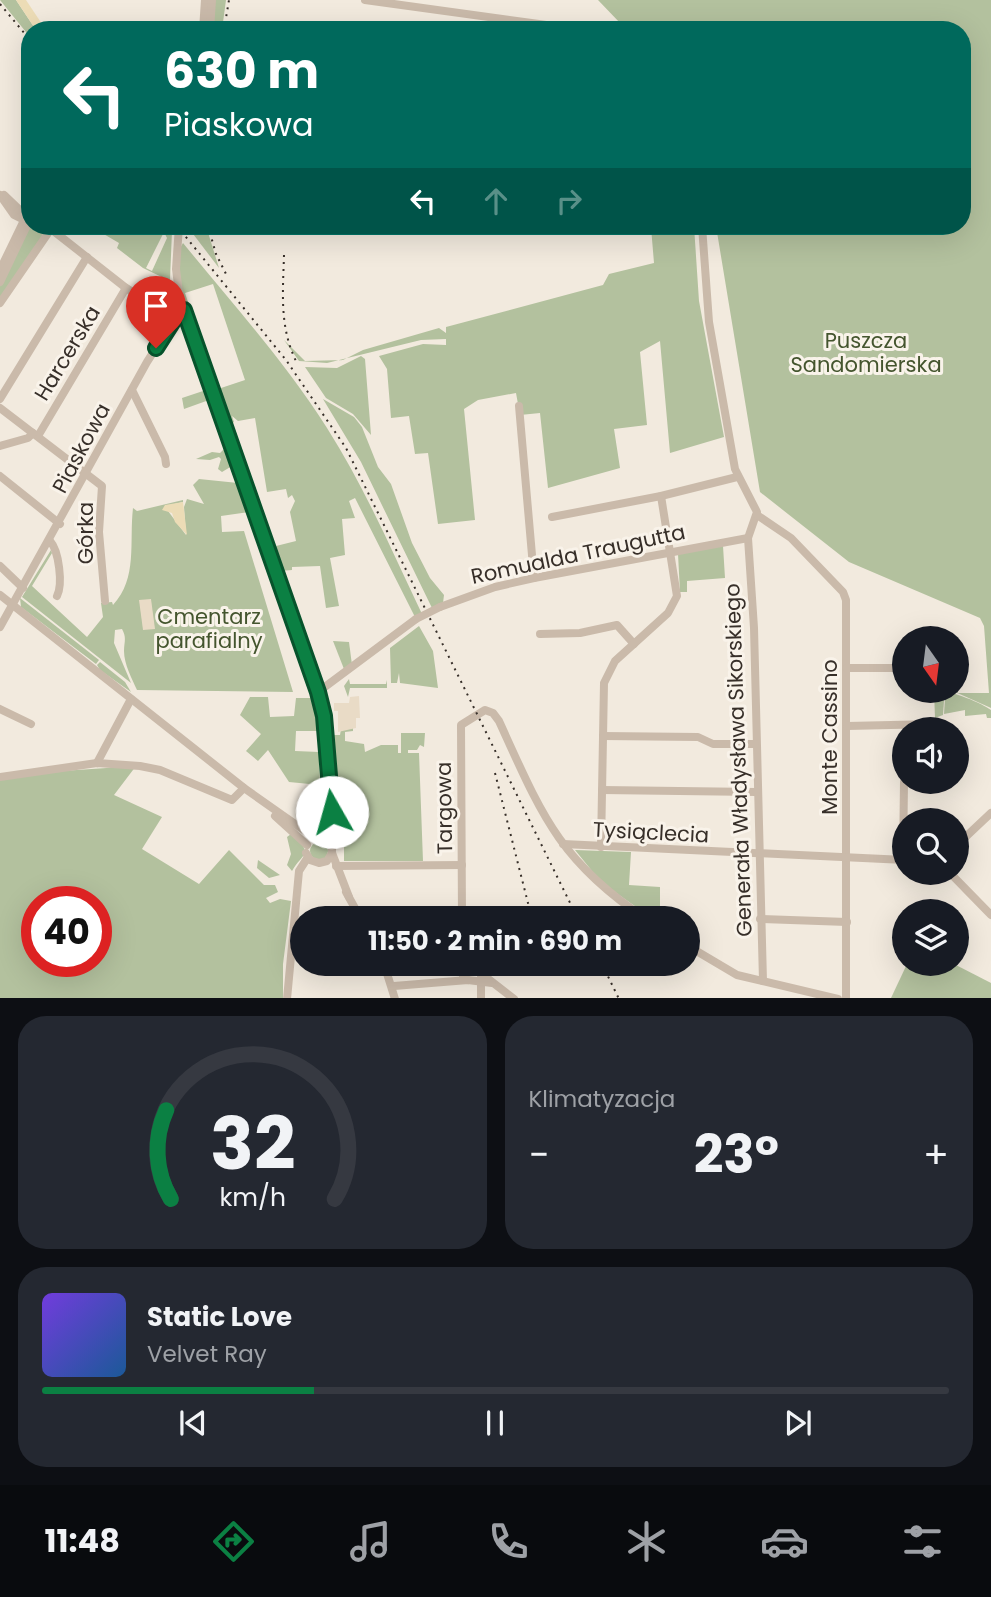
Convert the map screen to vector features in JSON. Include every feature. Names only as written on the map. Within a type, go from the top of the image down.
[{"type":"street","points":[[204,21],[205,0]]},
{"type":"street","points":[[211,21],[212,0]]},
{"type":"street","points":[[365,0],[518,21]]},
{"type":"street","points":[[3,199],[21,212]]},
{"type":"street","points":[[0,270],[21,229]]},
{"type":"street","points":[[0,282],[21,231]]},
{"type":"street","points":[[0,303],[47,235]]},
{"type":"street","points":[[61,235],[126,288],[175,318]]},
{"type":"street","points":[[179,235],[176,269],[184,310],[318,692],[324,716],[328,830],[307,845]]},
{"type":"street","points":[[703,235],[709,322],[737,477],[755,503],[757,515],[748,538]]},
{"type":"street","points":[[0,399],[87,257]]},
{"type":"street","name":"Harcerska","points":[[35,435],[126,288]]},
{"type":"street","name":"Piaskowa","points":[[0,627],[3,614],[23,588],[60,524],[132,390],[175,318],[184,310]]},
{"type":"street","points":[[132,390],[166,464]]},
{"type":"street","points":[[519,406],[534,578]]},
{"type":"street","points":[[0,408],[87,474]]},
{"type":"street","points":[[0,446],[35,435]]},
{"type":"street","name":"Górka","points":[[87,474],[103,488],[99,532],[105,600]]},
{"type":"street","points":[[0,476],[60,524]]},
{"type":"street","points":[[552,517],[661,496],[737,477]]},
{"type":"street","points":[[601,847],[604,683],[615,661],[674,605],[678,588],[661,496]]},
{"type":"street","name":"Monte Cassino","points":[[757,515],[791,538],[845,595],[846,998]]},
{"type":"street","name":"Romualda Traugutta","points":[[318,692],[416,619],[440,607],[495,587],[748,538]]},
{"type":"street","name":"Generała Władysława Sikorskiego","points":[[748,538],[754,621],[756,792],[763,981]]},
{"type":"street","name":"Górka","points":[[50,541],[56,551],[60,588],[57,596]]},
{"type":"street","points":[[0,566],[23,588]]},
{"type":"street","points":[[0,595],[246,789],[319,838],[332,850]]},
{"type":"street","points":[[540,634],[580,633],[614,625],[634,644]]},
{"type":"street","points":[[846,668],[892,667]]},
{"type":"street","points":[[97,763],[131,699]]},
{"type":"street","points":[[0,709],[31,724]]},
{"type":"street","name":"Targowa","points":[[462,906],[461,725],[485,710],[493,713],[499,721],[526,785],[563,844]]},
{"type":"street","points":[[847,726],[892,725]]},
{"type":"street","points":[[603,736],[698,737],[713,744],[755,744]]},
{"type":"street","points":[[0,777],[97,763],[160,770],[232,800],[246,789]]},
{"type":"street","points":[[246,789],[307,845],[311,860]]},
{"type":"street","points":[[602,790],[756,792]]},
{"type":"street","points":[[328,794],[334,828],[332,850],[354,906]]},
{"type":"street","points":[[969,834],[991,813]]},
{"type":"street","points":[[563,844],[602,888],[628,906]]},
{"type":"street","name":"Tysiąclecia","points":[[563,844],[892,859]]},
{"type":"street","points":[[324,863],[332,850]]},
{"type":"street","points":[[311,860],[324,863],[349,897]]},
{"type":"street","points":[[287,998],[299,875],[311,860]]},
{"type":"street","points":[[337,866],[462,865]]},
{"type":"street","points":[[962,885],[991,915]]},
{"type":"street","points":[[760,919],[847,922]]},
{"type":"street","points":[[700,954],[728,971],[834,998]]},
{"type":"street","points":[[389,976],[395,998]]},
{"type":"street","points":[[464,976],[465,980]]},
{"type":"street","points":[[465,980],[466,976]]},
{"type":"street","points":[[394,986],[481,978],[513,998]]},
{"type":"street","points":[[481,978],[481,998]]},
{"type":"green space","points":[[0,0],[16,0],[30,21],[21,21],[21,26]]},
{"type":"green space","points":[[215,0],[226,0],[223,21],[213,21]]},
{"type":"green space","name":"Puszcza Sandomierska","points":[[598,0],[991,0],[991,708],[970,699],[970,693],[989,693],[984,626],[980,618],[849,562],[760,492],[717,235],[971,235],[971,21],[618,21]]},
{"type":"green space","points":[[26,235],[45,235],[0,300],[0,286]]},
{"type":"green space","points":[[105,235],[162,235],[146,268],[152,271],[167,238],[166,235],[172,235],[170,280],[176,311],[164,307],[171,296],[168,280],[143,268],[117,248],[119,243]]},
{"type":"green space","points":[[194,235],[209,235],[219,268]]},
{"type":"green space","points":[[652,235],[695,235],[699,301],[724,437],[670,453],[660,341],[640,352],[647,425],[614,429],[620,468],[548,488],[540,413],[520,415],[516,393],[478,400],[464,409],[475,520],[438,524],[428,453],[415,454],[409,416],[391,418],[387,369],[379,356],[423,344],[446,345],[446,339],[421,340],[347,358],[363,350],[439,328],[446,333],[446,327],[603,285],[609,274],[654,263]]},
{"type":"green space","points":[[183,243],[276,356],[327,428],[365,496],[422,614],[415,617],[355,498],[349,501],[355,518],[342,519],[345,555],[330,558],[339,606],[326,608],[320,566],[292,567],[292,570],[281,571],[276,546],[296,541],[290,512],[295,501],[292,495],[288,498],[286,489],[267,492],[255,418],[238,421],[232,416],[234,422],[230,425],[211,372],[218,389],[245,380],[213,284],[185,293],[194,320],[190,313],[178,271]]},
{"type":"green space","points":[[284,340],[305,361],[339,360],[327,363],[299,361]]},
{"type":"green space","points":[[361,356],[365,359],[371,435],[353,414],[326,398],[305,367],[337,368]]},
{"type":"green space","points":[[206,390],[209,400],[184,409],[182,398]]},
{"type":"green space","points":[[323,399],[354,417],[362,427],[378,467],[391,484],[412,543],[430,578],[444,595],[443,603],[432,608],[361,462]]},
{"type":"green space","points":[[226,447],[232,466],[222,472],[218,469],[221,459],[219,457],[210,460],[196,459],[212,452],[220,453]]},
{"type":"green space","name":"Cmentarz parafialny","points":[[199,479],[238,483],[249,512],[221,516],[222,532],[244,531],[293,692],[137,690],[125,661],[125,638],[122,629],[115,630],[114,643],[131,683],[22,597],[51,550],[52,553],[32,586],[87,637],[103,617],[101,603],[112,602],[113,605],[126,583],[131,559],[133,508],[137,511],[183,500],[170,505],[168,511],[186,535],[184,507],[187,499],[204,504],[193,485]]},
{"type":"green space","points":[[723,546],[725,578],[687,581],[687,592],[680,592],[678,554]]},
{"type":"green space","points":[[20,598],[99,660],[96,664],[21,607]]},
{"type":"green space","points":[[419,626],[433,651],[438,688],[400,683],[399,673],[397,683],[391,683],[390,648]]},
{"type":"green space","points":[[333,641],[349,642],[352,665],[344,669]]},
{"type":"green space","points":[[100,662],[125,682],[131,692],[100,670],[97,665]]},
{"type":"green space","points":[[349,679],[350,684],[386,684],[387,680],[387,688],[350,688],[348,697],[344,686]]},
{"type":"green space","points":[[250,697],[268,697],[270,717],[294,716],[296,698],[313,698],[318,731],[296,731],[295,751],[319,752],[320,785],[289,782],[268,750],[258,761],[246,751],[261,734],[240,715]]},
{"type":"green space","points":[[970,699],[991,710],[991,718],[987,718],[986,714],[965,716],[965,710],[944,714],[945,704],[970,704]]},
{"type":"green space","points":[[934,704],[944,704],[943,715],[935,717]]},
{"type":"green space","points":[[353,728],[353,731],[345,732],[345,741],[364,744],[365,752],[381,745],[398,745],[398,753],[401,753],[401,733],[425,733],[424,747],[420,745],[417,750],[408,750],[408,753],[419,753],[423,861],[344,861],[344,827],[341,827],[336,811],[332,735],[340,735],[341,729]]},
{"type":"green space","points":[[136,766],[114,795],[162,817],[142,849],[199,884],[229,850],[264,885],[275,885],[278,892],[266,898],[270,903],[280,899],[291,901],[283,964],[283,998],[0,998],[0,780],[62,771]]},
{"type":"green space","points":[[291,834],[305,850],[292,871],[287,865],[291,854],[287,837]]},
{"type":"green space","points":[[319,842],[325,845],[328,851],[325,857],[319,860],[313,857],[310,851],[313,845]]},
{"type":"green space","points":[[575,850],[631,852],[629,885],[660,887],[660,906],[635,906],[601,882]]},
{"type":"green space","points":[[258,860],[280,875],[269,878],[257,868]]},
{"type":"green space","points":[[969,972],[991,983],[991,998],[891,998],[901,976],[969,976]]},
{"type":"sand","points":[[16,0],[26,0],[40,21],[30,21]]},
{"type":"sand","points":[[183,502],[187,535],[175,522],[172,513],[162,510],[165,505]]},
{"type":"shaded area","points":[[151,599],[155,629],[143,630],[139,600]]},
{"type":"shaded area","points":[[359,696],[360,718],[356,718],[356,728],[338,732],[338,711],[334,711],[334,703],[349,703],[350,697]]},
{"type":"railway","points":[[226,21],[229,0]]},
{"type":"railway","points":[[0,4],[21,29]]},
{"type":"railway","points":[[184,235],[286,360],[346,448],[572,906]]},
{"type":"railway","points":[[211,235],[216,254],[228,278]]},
{"type":"railway","points":[[284,255],[285,323],[287,337],[297,363]]},
{"type":"railway","points":[[495,773],[529,906]]},
{"type":"railway","points":[[608,976],[619,998]]},
{"type":"route","points":[[156,348],[175,318],[184,310],[318,692],[324,716],[328,794],[332,812]]}]
